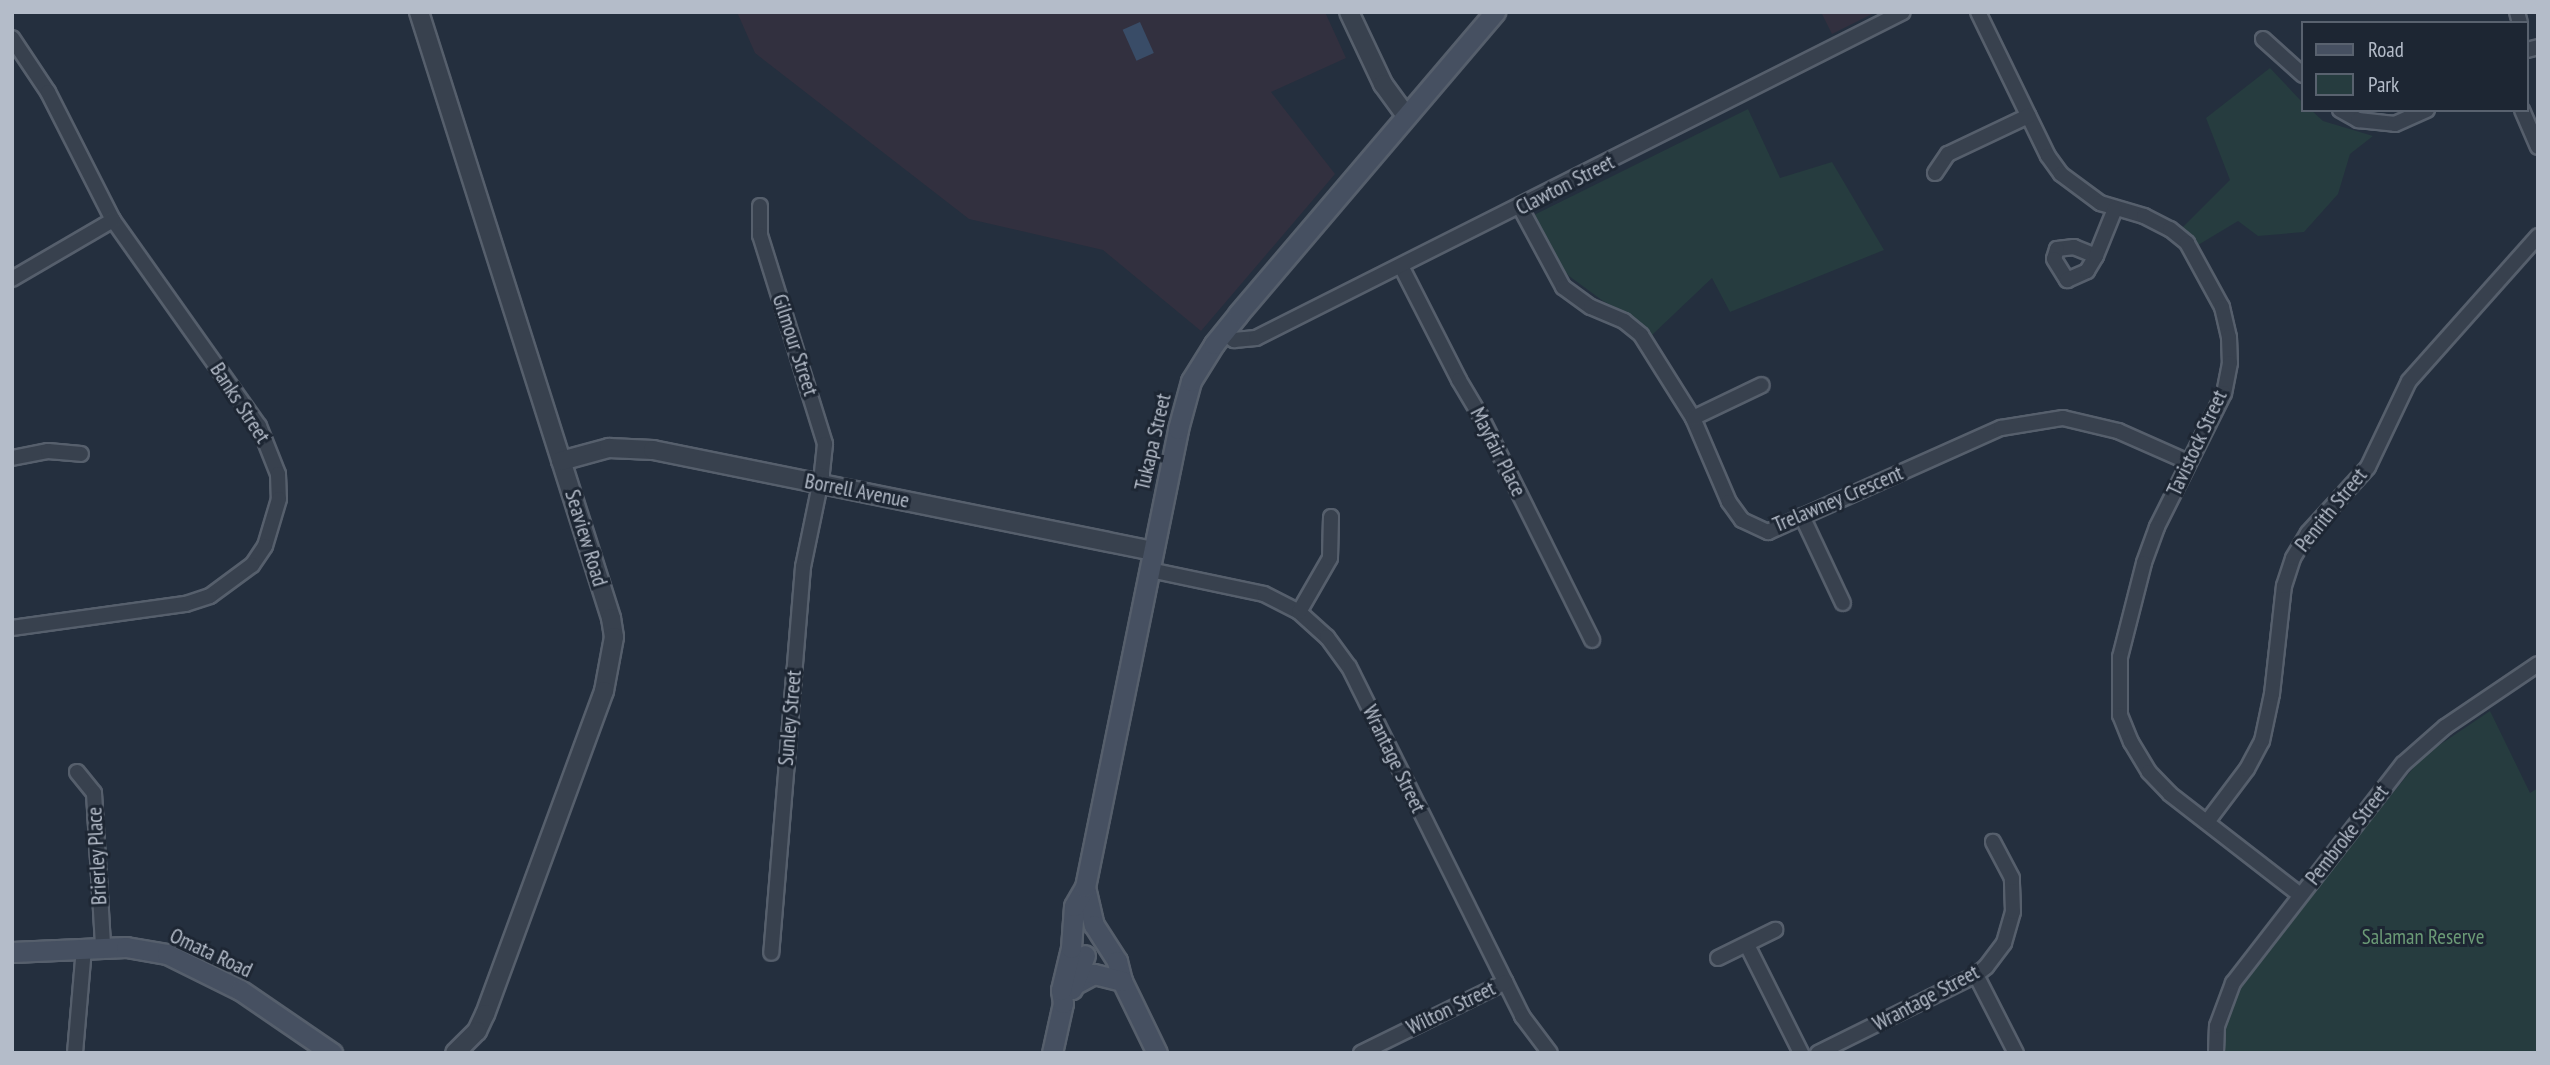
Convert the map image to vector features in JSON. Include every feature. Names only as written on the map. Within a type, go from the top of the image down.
[{"type":"main road","name":"Tukapa Street","points":[[1087,942],[1085,887],[1184,401],[1201,362],[1223,332],[1495,12]]},
{"type":"main road","points":[[1087,942],[1122,981],[1157,1053]]},
{"type":"main road","points":[[1052,1053],[1063,1003],[1075,984],[1087,942]]},
{"type":"main road","points":[[1063,1003],[1061,990],[1087,942]]},
{"type":"main road","name":"Omata Road","points":[[12,951],[94,947],[148,949],[194,965],[240,990],[332,1053]]},
{"type":"main road","points":[[1075,984],[1094,974],[1122,981]]},
{"type":"street","name":"Seaview Road","points":[[419,12],[611,618],[613,655],[604,691],[485,1014],[471,1038],[455,1053]]},
{"type":"street","points":[[1349,12],[1383,84],[1406,116]]},
{"type":"street","name":"Clawton Street","points":[[1223,332],[1234,340],[1256,338],[1903,12]]},
{"type":"street","name":"Tavistock Street","points":[[1978,12],[2028,116],[2061,174],[2083,193],[2115,209],[2144,216],[2170,229],[2187,243],[2222,307],[2229,337],[2230,363],[2224,393],[2157,527],[2144,563],[2120,657],[2120,715],[2131,742],[2149,772],[2170,794],[2300,895]]},
{"type":"street","name":"Banks Street","points":[[12,38],[48,92],[113,220],[259,426],[278,474],[279,499],[265,546],[252,565],[210,596],[185,604],[12,628]]},
{"type":"street","points":[[2263,39],[2302,74]]},
{"type":"street","points":[[2344,112],[2358,120],[2395,124],[2422,112]]},
{"type":"street","points":[[2523,112],[2538,147]]},
{"type":"street","points":[[1934,173],[1948,154],[2028,116]]},
{"type":"street","name":"Gilmour Street","points":[[760,206],[760,235],[822,432],[825,460],[820,484]]},
{"type":"street","name":"Trelawney Crescent","points":[[1520,207],[1563,287],[1591,307],[1624,321],[1641,335],[1693,418],[1729,502],[1742,520],[1768,532],[2001,428],[2063,418],[2118,431],[2188,462]]},
{"type":"street","points":[[2096,256],[2115,209]]},
{"type":"street","points":[[12,279],[113,220]]},
{"type":"street","name":"Penrith Street","points":[[2207,822],[2248,769],[2262,741],[2272,694],[2284,586],[2292,558],[2308,533],[2368,467],[2409,381],[2538,236]]},
{"type":"street","name":"Mayfair Place","points":[[1401,266],[1459,380],[1481,417],[1592,640]]},
{"type":"street","points":[[1693,418],[1762,385]]},
{"type":"street","name":"Borrell Avenue","points":[[561,460],[592,451],[624,447],[820,484],[1151,561]]},
{"type":"street","points":[[12,458],[48,451],[82,454]]},
{"type":"street","name":"Sunley Street","points":[[771,953],[803,567],[820,484]]},
{"type":"street","points":[[1802,516],[1843,603]]},
{"type":"street","points":[[1299,612],[1330,558],[1331,517]]},
{"type":"street","name":"Wrantage Street","points":[[1151,561],[1264,594],[1299,612],[1327,636],[1349,667],[1505,982],[1532,1032],[1550,1053]]},
{"type":"street","name":"Pembroke Street","points":[[2216,1053],[2217,1026],[2233,983],[2420,745],[2538,664]]},
{"type":"street","name":"Brierley Place","points":[[75,1053],[94,947],[94,793],[78,772]]},
{"type":"street","name":"Wrantage Street","points":[[1818,1053],[1976,975],[2004,943],[2013,912],[2012,878],[1993,842]]},
{"type":"street","points":[[1718,958],[1775,930]]},
{"type":"street","points":[[1747,945],[1801,1053]]},
{"type":"street","points":[[1976,975],[2016,1053]]},
{"type":"street","name":"Wilton Street","points":[[1361,1053],[1505,982]]},
{"type":"shaded area","points":[[737,12],[1325,12],[1346,58],[1271,92],[1335,174],[1201,331],[1103,250],[969,219],[755,53]]},
{"type":"shaded area","points":[[1821,12],[1876,12],[1832,34]]},
{"type":"green space","points":[[2270,68],[2302,102],[2302,112],[2313,112],[2323,121],[2373,136],[2350,154],[2338,194],[2304,232],[2258,236],[2238,221],[2198,245],[2182,228],[2230,180],[2206,118]]},
{"type":"green space","points":[[1748,109],[1780,178],[1832,162],[1884,250],[1730,312],[1712,278],[1652,335],[1628,314],[1603,301],[1569,276],[1559,264],[1534,215]]},
{"type":"green space","name":"Salaman Reserve","points":[[2490,711],[2530,793],[2538,788],[2538,1053],[2221,1053],[2224,1027],[2240,981],[2423,756]]},
{"type":"water","points":[[1140,22],[1154,53],[1136,61],[1123,30]]}]
